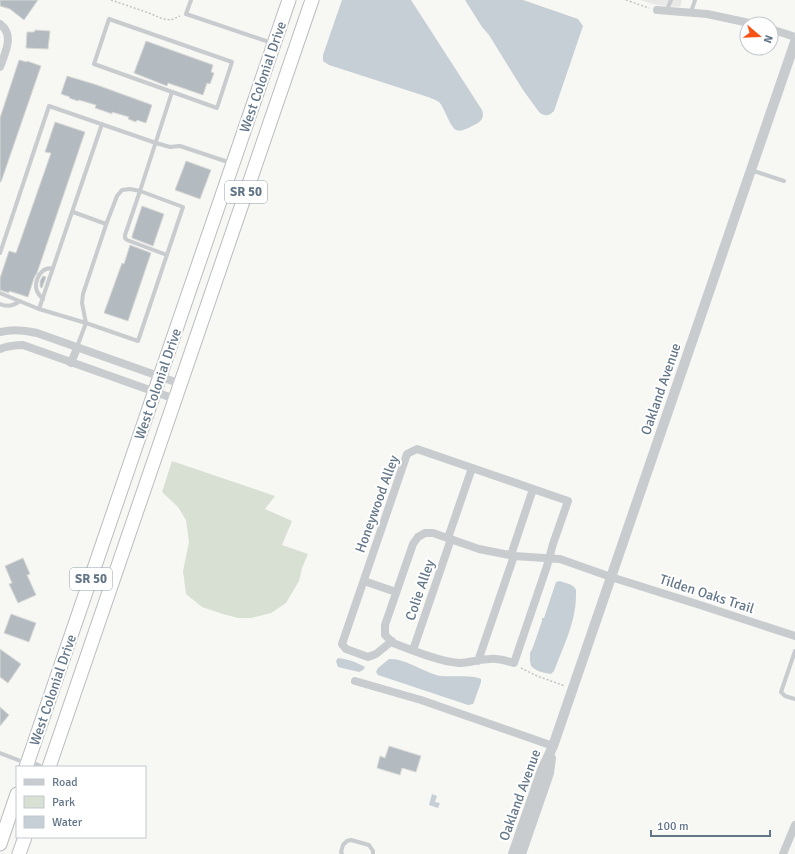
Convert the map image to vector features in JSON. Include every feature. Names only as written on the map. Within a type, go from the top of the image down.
[{"type":"highway","name":"West Colonial Drive","points":[[31,766],[161,377],[290,0]]},
{"type":"highway","name":"West Colonial Drive","points":[[49,766],[312,0]]},
{"type":"highway","points":[[0,844],[16,797]]},
{"type":"highway","points":[[19,854],[25,838]]},
{"type":"street","points":[[657,10],[707,14],[739,21]]},
{"type":"street","points":[[0,24],[5,28],[8,37],[7,46],[0,67]]},
{"type":"street","points":[[779,32],[795,37]]},
{"type":"street","name":"Oakland Avenue","points":[[513,854],[542,770],[553,746],[795,42]]},
{"type":"street","points":[[0,332],[16,329],[37,333],[181,384]]},
{"type":"street","points":[[0,349],[8,346],[22,345],[176,399]]},
{"type":"street","points":[[71,363],[77,348]]},
{"type":"street","name":"Honeywood Alley","points":[[392,641],[376,654],[368,657],[346,650],[342,644],[407,454],[417,449],[568,501],[553,544],[550,559]]},
{"type":"street","name":"Colie Alley","points":[[413,650],[472,468]]},
{"type":"street","points":[[478,661],[533,489]]},
{"type":"street","name":"Tilden Oaks Trail","points":[[396,592],[413,544],[418,537],[425,533],[433,533],[479,549],[512,556],[560,559],[611,577],[795,636]]},
{"type":"street","points":[[364,581],[396,592],[385,625],[385,635],[393,643],[441,660],[459,663],[489,659],[499,659],[514,663],[550,559]]},
{"type":"street","points":[[355,680],[421,700],[553,746]]},
{"type":"street","name":"Oakland Avenue","points":[[521,854],[549,772],[553,746]]},
{"type":"street","points":[[783,854],[794,829]]},
{"type":"lane","points":[[191,0],[186,14],[275,44]]},
{"type":"lane","points":[[667,11],[671,0]]},
{"type":"lane","points":[[691,12],[695,0]]},
{"type":"lane","points":[[109,19],[232,62],[217,108],[172,92],[94,64],[109,19]]},
{"type":"lane","points":[[167,255],[127,240],[125,235],[172,92]]},
{"type":"lane","points":[[0,253],[49,106],[156,143],[170,147],[180,146],[234,163]]},
{"type":"lane","points":[[39,309],[102,124]]},
{"type":"lane","points":[[751,170],[784,181]]},
{"type":"lane","points":[[0,293],[39,309],[86,324],[138,341],[183,207],[140,191],[128,189],[122,190],[117,196],[106,224],[83,294],[82,303],[86,324],[77,348]]},
{"type":"lane","points":[[73,212],[106,224]]},
{"type":"lane","points":[[43,299],[37,292],[36,282],[39,275],[45,269],[53,268]]},
{"type":"lane","points":[[0,304],[13,306],[20,301]]},
{"type":"lane","points":[[795,651],[781,692],[785,696],[795,699]]},
{"type":"lane","points":[[0,753],[31,766]]},
{"type":"lane","points":[[342,854],[343,845],[347,841],[351,840],[369,845],[373,851],[373,854]]},
{"type":"path","points":[[111,0],[163,19],[171,20],[186,14]]},
{"type":"path","points":[[626,0],[657,10]]},
{"type":"path","points":[[514,663],[518,667],[537,676],[573,688]]},
{"type":"shaded area","points":[[640,0],[682,0],[680,7],[657,5]]},
{"type":"green space","points":[[172,461],[275,496],[265,509],[292,521],[282,545],[308,554],[302,568],[299,581],[286,603],[271,613],[251,618],[238,618],[202,607],[186,594],[183,571],[189,542],[186,520],[178,507],[162,492]]},
{"type":"water","points":[[342,0],[411,0],[482,110],[482,119],[478,123],[464,130],[456,130],[453,128],[439,102],[428,97],[329,65],[323,61],[323,55]]},
{"type":"water","points":[[465,0],[523,0],[578,19],[583,26],[554,111],[552,113],[545,115],[539,112],[523,90],[489,35],[482,27]]},
{"type":"water","points":[[560,581],[575,588],[575,606],[574,615],[568,634],[554,671],[551,674],[540,672],[531,666],[530,653],[556,582]]},
{"type":"water","points":[[338,658],[352,661],[365,667],[359,672],[338,667],[336,661]]},
{"type":"water","points":[[389,659],[402,661],[441,676],[481,679],[473,704],[468,705],[378,675],[376,672],[378,668]]},
{"type":"water","points":[[432,794],[437,796],[435,802],[440,803],[438,808],[429,805]]},
{"type":"building","points":[[0,0],[38,0],[24,20],[10,9],[0,6]]},
{"type":"building","points":[[35,30],[50,31],[48,49],[26,48],[27,32],[34,32]]},
{"type":"building","points":[[146,41],[213,65],[211,72],[214,73],[210,84],[207,83],[203,95],[168,83],[167,86],[134,73]]},
{"type":"building","points":[[19,60],[41,66],[0,182],[0,118]]},
{"type":"building","points":[[67,76],[152,105],[146,123],[137,120],[136,122],[128,119],[129,117],[112,112],[112,114],[95,108],[96,105],[78,101],[61,94]]},
{"type":"building","points":[[55,122],[85,132],[28,297],[9,291],[9,293],[0,290],[0,278],[9,251],[16,253],[21,239],[51,153],[45,152]]},
{"type":"building","points":[[186,161],[211,170],[200,199],[175,190]]},
{"type":"building","points":[[142,206],[164,214],[153,246],[132,238]]},
{"type":"building","points":[[130,245],[151,253],[128,321],[104,313]]},
{"type":"building","points":[[43,276],[46,277],[42,288],[40,287],[40,281]]},
{"type":"building","points":[[23,558],[30,574],[27,575],[36,595],[18,603],[9,584],[12,583],[5,566]]},
{"type":"building","points":[[11,614],[36,623],[29,642],[4,633]]},
{"type":"building","points":[[0,649],[21,664],[8,683],[0,677]]},
{"type":"building","points":[[0,707],[9,715],[0,726]]},
{"type":"building","points":[[389,746],[421,756],[416,772],[402,768],[400,775],[377,768],[380,756],[385,758]]}]
